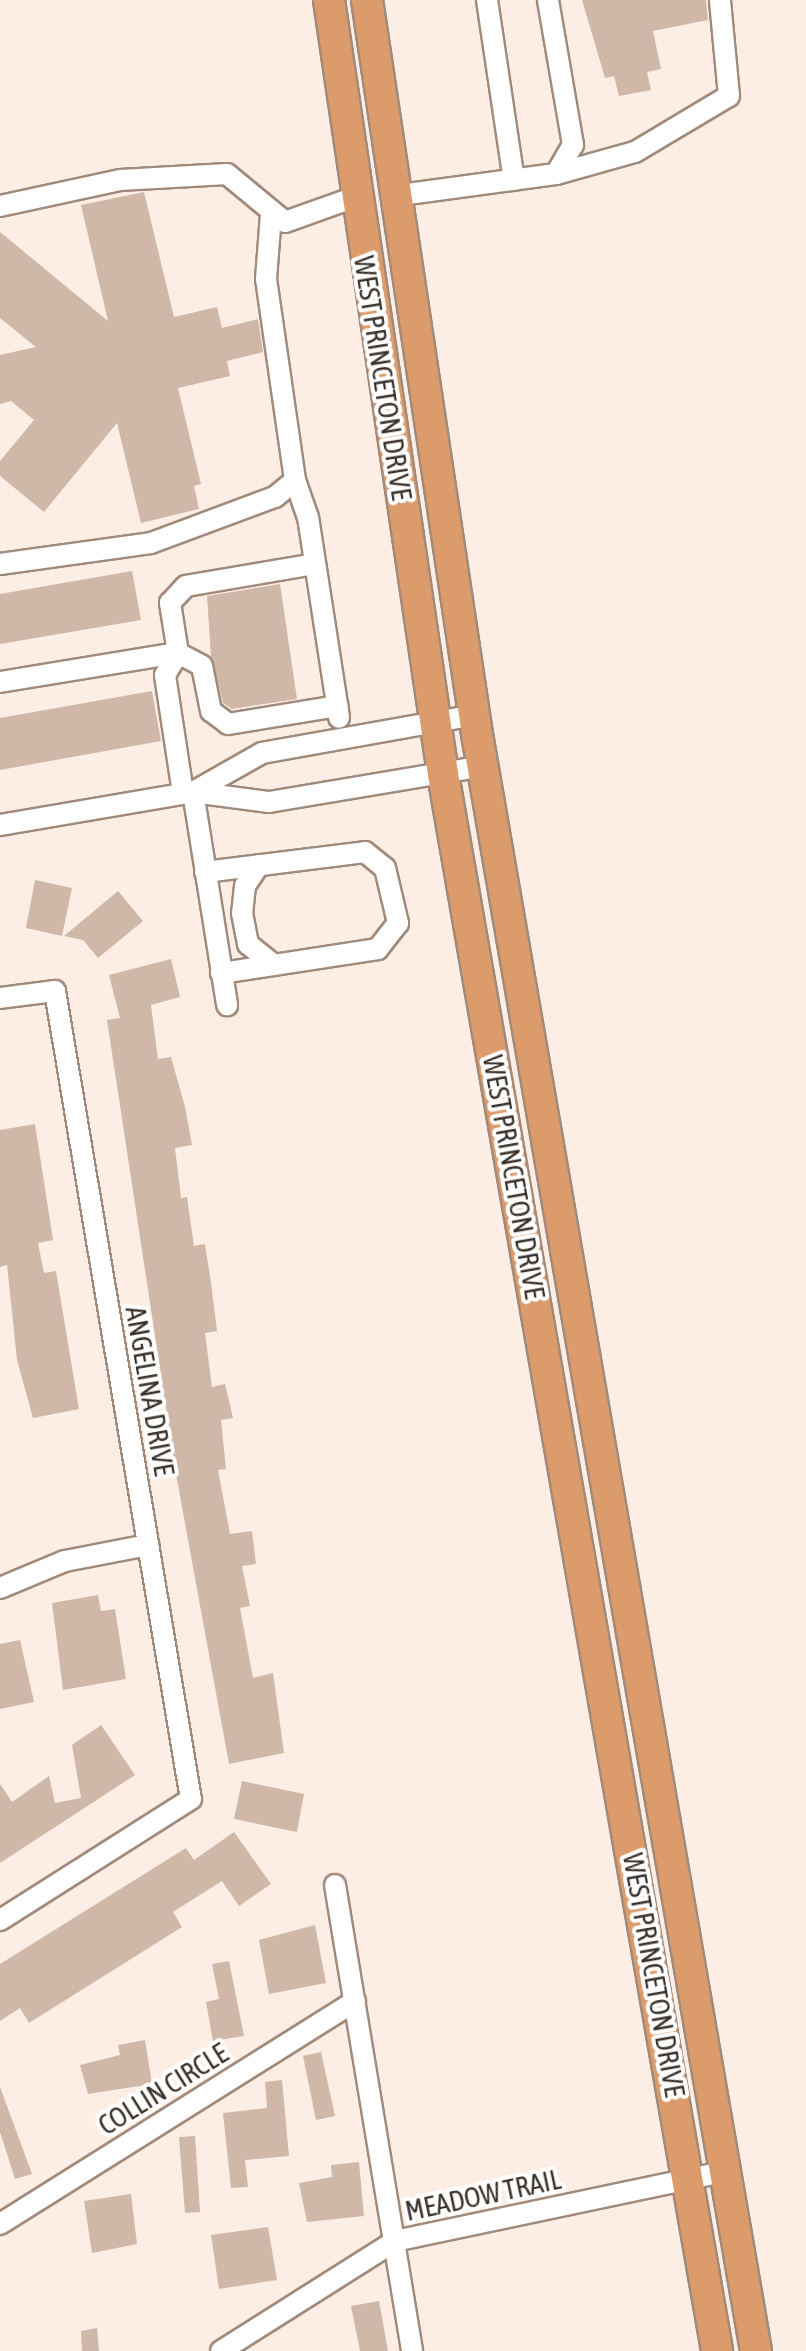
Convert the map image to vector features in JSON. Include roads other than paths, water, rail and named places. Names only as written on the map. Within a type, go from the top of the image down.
[{"type":"highway","name":"WEST PRINCETON DRIVE","points":[[328,0],[443,774],[717,2351]]},
{"type":"highway","name":"WEST PRINCETON DRIVE","points":[[367,0],[393,196],[483,766],[756,2351]]},
{"type":"street","points":[[487,0],[514,180]]},
{"type":"street","points":[[548,0],[573,146],[556,174]]},
{"type":"street","points":[[393,196],[556,174],[635,152],[729,96],[720,0]]},
{"type":"street","points":[[0,206],[120,180],[227,174],[285,222],[355,197]]},
{"type":"street","points":[[271,214],[266,279],[295,480],[315,564],[343,738]]},
{"type":"street","points":[[0,564],[151,544],[276,497],[295,480]]},
{"type":"street","points":[[227,1005],[165,675],[178,652],[170,603],[186,586],[315,564]]},
{"type":"street","points":[[0,682],[178,652],[202,666],[212,711],[228,724],[338,706]]},
{"type":"street","points":[[188,792],[262,753],[475,715]]},
{"type":"street","points":[[0,825],[188,792],[269,802],[483,766]]},
{"type":"street","points":[[205,872],[365,852],[385,868],[398,923],[378,949],[222,973]]},
{"type":"street","points":[[259,866],[245,886],[242,913],[248,944],[274,965]]},
{"type":"street","name":"ANGELINA DRIVE","points":[[0,998],[55,991],[191,1800],[0,1920]]},
{"type":"street","points":[[0,1588],[29,1572],[148,1545]]},
{"type":"street","points":[[335,1885],[412,2351]]},
{"type":"street","name":"COLLIN CIRCLE","points":[[0,2224],[355,2001]]},
{"type":"street","name":"MEADOW TRAIL","points":[[221,2351],[395,2241],[726,2172]]}]
